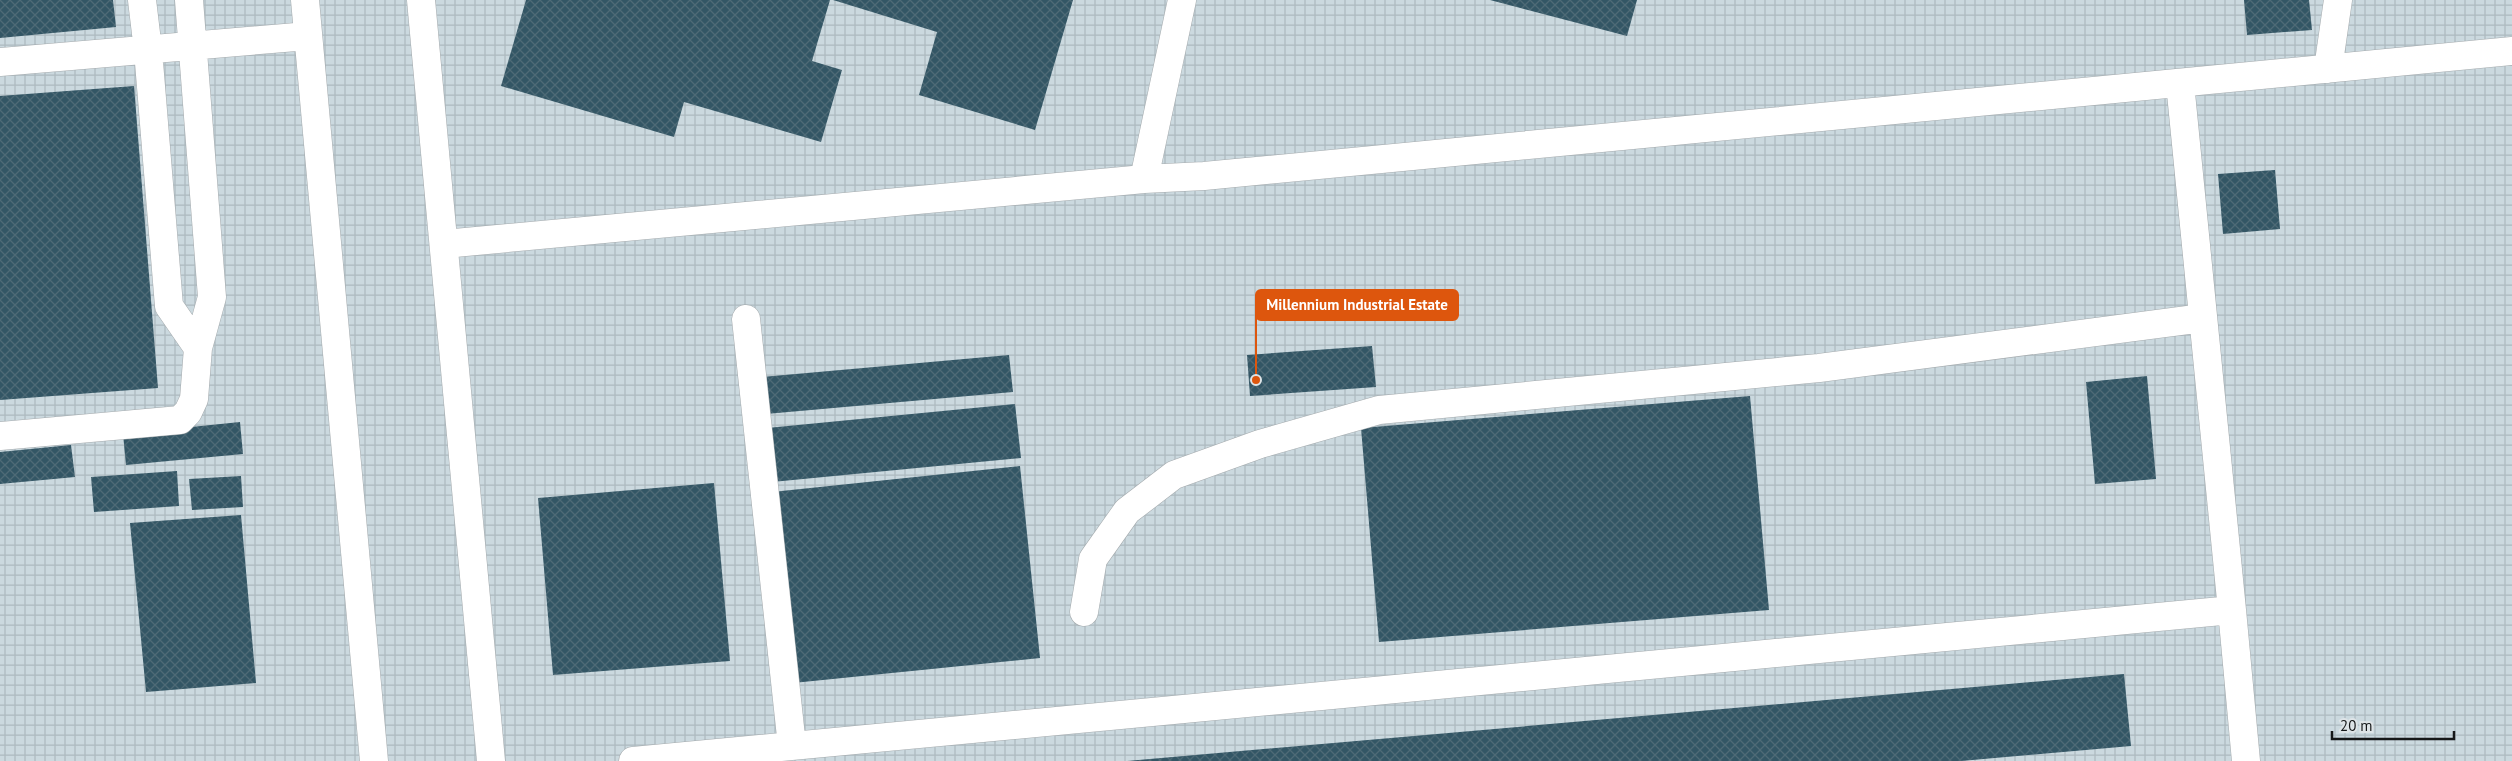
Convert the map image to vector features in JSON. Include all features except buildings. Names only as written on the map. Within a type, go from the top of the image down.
[{"type":"lane","points":[[142,0],[148,50],[169,306],[198,348]]},
{"type":"lane","points":[[0,436],[180,420],[188,412],[194,399],[198,348],[212,297],[189,0]]},
{"type":"lane","points":[[305,0],[374,761]]},
{"type":"lane","points":[[421,0],[491,761]]},
{"type":"lane","points":[[1144,179],[1182,0]]},
{"type":"lane","points":[[2328,70],[2338,0]]},
{"type":"lane","points":[[0,62],[308,36]]},
{"type":"lane","points":[[444,244],[1144,179],[1204,176],[2512,51]]},
{"type":"lane","points":[[2180,83],[2246,761]]},
{"type":"lane","points":[[1084,612],[1093,559],[1127,512],[1174,475],[1260,444],[1379,410],[1819,368],[2203,318]]},
{"type":"lane","points":[[746,319],[792,746]]},
{"type":"lane","points":[[633,761],[717,757],[792,746],[867,750],[2232,610]]},
{"type":"shaded area","points":[[0,0],[2512,0],[2512,761],[0,761]]},
{"type":"place","name":"Millennium Industrial Estate","points":[[1256,380]]}]
